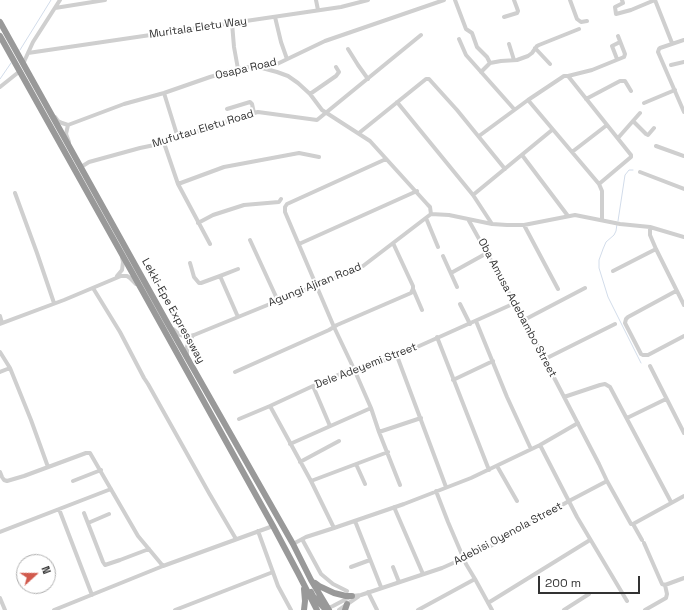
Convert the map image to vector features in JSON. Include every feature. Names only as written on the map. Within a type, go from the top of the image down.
[{"type":"highway","name":"Lekki-Epe Expressway","points":[[0,22],[14,48],[20,66],[119,249],[298,573],[321,609]]},
{"type":"highway","name":"Lekki-Epe Expressway","points":[[0,36],[10,54],[20,66],[50,112],[293,544],[311,580],[321,609]]},
{"type":"highway","points":[[288,554],[293,558],[321,609]]},
{"type":"highway","points":[[298,573],[304,586],[304,610]]},
{"type":"highway","points":[[311,580],[319,586],[334,593],[352,596]]},
{"type":"street","points":[[0,87],[20,66],[33,42],[60,0]]},
{"type":"street","points":[[56,8],[105,0]]},
{"type":"street","points":[[316,0],[318,10]]},
{"type":"street","name":"Muritala Eletu Way","points":[[28,53],[341,7],[368,0]]},
{"type":"street","name":"Osapa Road","points":[[68,125],[124,104],[164,93],[210,77],[238,69],[249,67],[262,68],[277,64],[326,41],[444,0]]},
{"type":"street","points":[[455,0],[466,29],[472,33],[477,47],[487,57],[490,63]]},
{"type":"street","points":[[504,17],[517,13],[518,11],[514,0]]},
{"type":"street","points":[[570,0],[577,19],[581,22],[587,21]]},
{"type":"street","points":[[622,0],[623,3],[615,7],[616,14],[631,10],[655,0],[672,43]]},
{"type":"street","points":[[275,17],[287,59]]},
{"type":"street","points":[[232,23],[238,69]]},
{"type":"street","points":[[481,72],[490,63],[514,60],[528,56],[539,45],[579,29]]},
{"type":"street","name":"Mufutau Eletu Road","points":[[81,167],[89,162],[164,143],[254,113],[263,112],[317,120],[421,36]]},
{"type":"street","points":[[479,136],[514,109],[564,76],[592,70],[624,56],[625,55],[618,36]]},
{"type":"street","points":[[459,39],[466,55],[514,109]]},
{"type":"street","points":[[684,40],[660,48],[658,52],[684,112]]},
{"type":"street","points":[[617,59],[612,46],[620,42]]},
{"type":"street","points":[[509,44],[514,60]]},
{"type":"street","points":[[535,48],[550,64]]},
{"type":"street","points":[[348,50],[368,78]]},
{"type":"street","points":[[670,66],[684,62]]},
{"type":"street","points":[[277,64],[277,72]]},
{"type":"street","points":[[310,94],[336,76],[339,72],[336,67]]},
{"type":"street","points":[[262,68],[288,76],[298,82],[310,94],[322,110],[370,141],[417,191],[430,207],[431,214],[449,215],[507,226],[524,225],[575,215],[650,228],[684,237]]},
{"type":"street","points":[[568,76],[631,154],[631,157],[599,184]]},
{"type":"street","points":[[359,133],[426,79],[429,79],[479,136],[505,169]]},
{"type":"street","points":[[586,99],[623,80],[631,91]]},
{"type":"street","points":[[644,103],[675,90]]},
{"type":"street","points":[[164,93],[178,138]]},
{"type":"street","points":[[528,100],[599,184],[602,191],[602,220]]},
{"type":"street","points":[[227,109],[250,102],[254,113]]},
{"type":"street","points":[[397,102],[473,195],[492,224]]},
{"type":"street","points":[[50,112],[58,121],[68,125],[66,134],[70,147]]},
{"type":"street","points":[[618,138],[640,113]]},
{"type":"street","points":[[633,121],[648,135],[654,128]]},
{"type":"street","points":[[572,152],[607,124]]},
{"type":"street","points":[[473,195],[552,130]]},
{"type":"street","points":[[164,143],[178,184],[210,244]]},
{"type":"street","points":[[656,146],[684,156]]},
{"type":"street","points":[[178,184],[224,167],[299,153],[319,158]]},
{"type":"street","points":[[522,155],[568,216]]},
{"type":"street","points":[[386,159],[287,204],[285,207],[285,212],[334,327],[371,408],[400,485]]},
{"type":"street","points":[[640,172],[684,189]]},
{"type":"street","points":[[299,244],[417,191]]},
{"type":"street","points":[[15,193],[54,303]]},
{"type":"street","points":[[198,223],[213,215],[244,205],[279,202],[281,199]]},
{"type":"street","name":"Agungi Ajiran Road","points":[[194,335],[363,266],[431,214]]},
{"type":"street","points":[[426,218],[438,247]]},
{"type":"street","name":"Oba Amusa Adebambo Street","points":[[468,219],[545,359],[607,481],[643,542],[662,584],[665,585]]},
{"type":"street","points":[[524,225],[558,289]]},
{"type":"street","points":[[650,228],[650,235],[656,249],[684,305]]},
{"type":"street","points":[[250,240],[278,301]]},
{"type":"street","points":[[394,243],[413,286],[412,291],[422,310]]},
{"type":"street","points":[[115,278],[121,273],[123,266],[122,256],[119,249]]},
{"type":"street","points":[[613,271],[656,249]]},
{"type":"street","points":[[451,273],[487,252]]},
{"type":"street","points":[[443,256],[457,287]]},
{"type":"street","points":[[190,263],[194,277],[199,283],[238,269]]},
{"type":"street","points":[[0,316],[1,323],[123,276],[130,278],[143,292]]},
{"type":"street","points":[[220,276],[238,317]]},
{"type":"street","points":[[93,288],[120,332],[144,378],[236,539]]},
{"type":"street","points":[[524,320],[586,288]]},
{"type":"street","points":[[236,372],[412,291]]},
{"type":"street","points":[[676,291],[628,317],[625,323],[641,354],[643,355],[648,355],[684,336]]},
{"type":"street","name":"Dele Adeyemi Street","points":[[239,419],[354,369],[362,368],[397,356],[514,303]]},
{"type":"street","points":[[460,304],[470,324]]},
{"type":"street","points":[[476,321],[530,449]]},
{"type":"street","points":[[168,324],[180,335],[187,337],[194,335]]},
{"type":"street","points":[[545,359],[615,324]]},
{"type":"street","points":[[187,356],[189,339],[194,335]]},
{"type":"street","points":[[437,337],[489,470]]},
{"type":"street","points":[[0,352],[10,368],[48,467]]},
{"type":"street","points":[[397,356],[446,487]]},
{"type":"street","points":[[453,380],[493,362]]},
{"type":"street","points":[[650,366],[684,434]]},
{"type":"street","points":[[0,372],[10,368]]},
{"type":"street","points":[[564,397],[600,385],[605,384],[610,387],[671,502]]},
{"type":"street","points":[[313,386],[330,426]]},
{"type":"street","points":[[627,418],[666,399]]},
{"type":"street","points":[[270,406],[311,481],[334,528]]},
{"type":"street","points":[[290,444],[371,408]]},
{"type":"street","points":[[379,432],[421,418]]},
{"type":"street","points":[[293,544],[306,537],[394,507],[489,470],[540,445],[578,423]]},
{"type":"street","points":[[300,462],[339,441]]},
{"type":"street","points":[[540,445],[568,501],[627,602]]},
{"type":"street","points":[[311,481],[388,452]]},
{"type":"street","points":[[0,472],[2,477],[7,482],[86,453],[90,453],[138,536],[163,566]]},
{"type":"street","points":[[356,464],[364,484]]},
{"type":"street","points":[[498,466],[517,500]]},
{"type":"street","points":[[74,481],[100,470]]},
{"type":"street","name":"Adebisi Oyenola Street","points":[[321,609],[352,596],[442,568],[464,559],[487,548],[568,501],[607,481]]},
{"type":"street","points":[[0,532],[111,489]]},
{"type":"street","points":[[436,491],[464,559],[492,610]]},
{"type":"street","points":[[633,524],[684,496]]},
{"type":"street","points":[[394,507],[423,574]]},
{"type":"street","points":[[59,509],[92,595]]},
{"type":"street","points":[[84,513],[105,565],[149,549]]},
{"type":"street","points":[[88,523],[109,514]]},
{"type":"street","points":[[355,521],[381,587]]},
{"type":"street","points":[[58,609],[163,566],[273,526]]},
{"type":"street","points":[[258,531],[278,586],[291,610]]},
{"type":"street","points":[[302,539],[321,574],[334,584],[347,591]]},
{"type":"street","points":[[488,603],[590,540]]},
{"type":"street","points":[[351,567],[370,560]]},
{"type":"street","points":[[393,567],[399,582]]},
{"type":"street","points":[[175,610],[273,572]]},
{"type":"street","points":[[645,610],[666,598],[667,594],[665,585],[684,578]]},
{"type":"street","points":[[418,610],[476,579]]},
{"type":"street","points":[[368,592],[377,610]]},
{"type":"street","points":[[339,610],[346,607],[361,594]]},
{"type":"street","points":[[564,610],[589,594]]},
{"type":"street","points":[[0,600],[5,610]]},
{"type":"waterway","points":[[20,50],[51,0]]},
{"type":"waterway","points":[[0,79],[11,63]]},
{"type":"waterway","points":[[618,221],[625,175],[629,170],[633,170]]},
{"type":"waterway","points":[[617,224],[614,235],[606,242],[603,249],[599,260],[599,268],[608,297],[641,363]]}]
